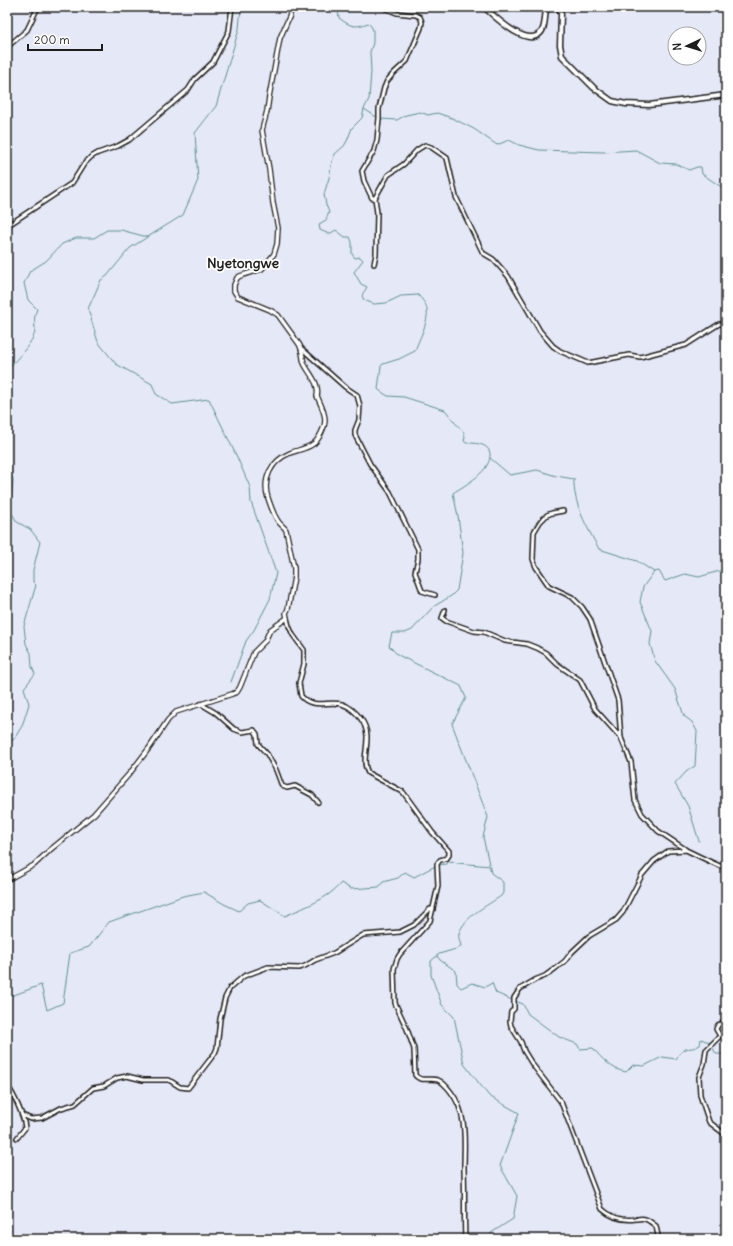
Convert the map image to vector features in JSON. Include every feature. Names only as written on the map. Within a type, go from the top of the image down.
[{"type":"main road","points":[[484,7],[512,31],[533,37],[537,36],[543,30],[547,7]]},
{"type":"main road","points":[[559,7],[561,14],[560,45],[562,56],[594,88],[612,101],[626,104],[649,104],[726,95]]},
{"type":"street","points":[[7,47],[27,30],[38,7]]},
{"type":"street","points":[[7,226],[72,183],[87,161],[98,153],[118,146],[129,140],[188,90],[195,79],[213,62],[226,38],[230,27],[232,7]]},
{"type":"street","points":[[289,7],[290,15],[280,38],[267,111],[262,130],[278,228],[277,244],[274,254],[262,269],[256,272],[243,274],[237,278],[234,285],[234,291],[241,300],[252,302],[278,315],[302,348],[357,395],[360,406],[359,420],[355,430],[355,435],[370,464],[390,492],[418,549],[418,559],[415,572],[422,591],[436,595]]},
{"type":"street","points":[[375,198],[372,198],[364,182],[362,171],[363,167],[374,151],[377,140],[380,104],[387,81],[407,61],[421,28],[422,22],[420,17],[416,15],[397,13],[382,7]]},
{"type":"street","points":[[374,264],[376,254],[377,213],[375,198],[388,175],[404,164],[418,148],[425,145],[431,147],[447,158],[456,197],[483,253],[493,259],[508,276],[540,331],[552,346],[560,351],[588,363],[629,355],[640,357],[686,345],[719,324],[726,324]]},
{"type":"street","points":[[302,348],[305,364],[314,378],[318,392],[317,396],[324,414],[324,425],[314,443],[288,454],[273,465],[267,474],[266,482],[268,498],[278,521],[286,530],[292,557],[294,577],[286,613],[291,630],[304,650],[304,664],[299,683],[301,696],[307,701],[316,704],[342,704],[360,718],[364,723],[368,737],[365,761],[368,773],[403,792],[432,832],[449,851],[447,858],[440,860],[437,864],[438,886],[430,921],[417,934],[397,959],[394,969],[394,996],[395,1003],[414,1049],[415,1075],[422,1079],[438,1080],[452,1094],[460,1110],[465,1134],[465,1239]]},
{"type":"street","points":[[563,511],[547,515],[540,522],[534,532],[533,559],[536,567],[549,586],[572,597],[582,607],[590,619],[618,700],[621,738],[631,762],[635,800],[642,814],[658,831],[686,850],[720,866],[726,866]]},
{"type":"street","points":[[445,610],[442,618],[446,621],[474,631],[484,632],[505,641],[527,644],[546,653],[557,664],[580,680],[595,709],[621,738]]},
{"type":"street","points":[[7,880],[34,865],[94,814],[130,773],[173,714],[237,692],[254,652],[265,641],[270,630],[287,618]]},
{"type":"street","points":[[201,704],[216,713],[234,728],[242,732],[254,730],[257,734],[258,744],[267,754],[276,770],[282,786],[287,788],[295,786],[312,795],[318,802]]},
{"type":"street","points":[[660,1239],[656,1226],[648,1219],[619,1219],[609,1215],[602,1209],[561,1102],[532,1064],[524,1051],[521,1042],[512,1030],[510,1021],[511,1012],[514,1009],[514,998],[520,989],[545,976],[556,968],[565,961],[589,936],[619,916],[628,906],[642,875],[654,861],[668,851],[686,850]]},
{"type":"street","points":[[22,1115],[31,1119],[42,1118],[61,1108],[75,1104],[93,1088],[104,1086],[117,1078],[127,1076],[143,1080],[169,1080],[180,1087],[188,1088],[215,1053],[225,998],[230,988],[239,979],[265,968],[274,966],[299,968],[305,966],[334,953],[363,935],[400,932],[414,925],[430,909],[433,909]]},
{"type":"street","points":[[726,1021],[718,1025],[716,1029],[720,1036],[706,1050],[704,1064],[699,1077],[700,1095],[709,1122],[726,1135]]},
{"type":"street","points":[[7,1085],[22,1115],[25,1128],[17,1138]]},
{"type":"waterway","points":[[231,682],[246,641],[254,630],[270,599],[276,573],[251,502],[250,487],[209,399],[172,404],[156,394],[152,384],[116,364],[98,342],[88,309],[101,280],[107,276],[130,248],[183,215],[198,180],[195,133],[216,106],[239,29],[241,7]]},
{"type":"waterway","points":[[340,7],[338,11],[339,18],[343,21],[353,26],[360,26],[368,23],[373,30],[373,43],[370,52],[371,72],[369,99],[364,109],[362,118],[352,128],[344,146],[335,154],[332,161],[324,194],[329,212],[326,220],[319,224],[320,230],[329,234],[336,230],[345,237],[350,237],[352,242],[352,254],[355,258],[360,257],[363,260],[354,272],[361,284],[367,287],[362,295],[364,300],[374,304],[386,303],[401,296],[418,295],[424,302],[427,309],[427,320],[415,351],[381,366],[378,389],[388,396],[404,397],[445,410],[464,432],[464,441],[466,443],[484,445],[490,453],[487,466],[477,477],[453,493],[463,553],[457,590],[451,596],[433,607],[412,630],[405,633],[392,633],[389,646],[398,655],[461,686],[466,698],[452,724],[488,817],[483,837],[491,873],[503,882],[503,893],[501,896],[477,912],[462,928],[459,935],[461,946],[439,954],[431,961],[431,975],[442,1005],[454,1017],[464,1064],[489,1096],[519,1113],[500,1166],[517,1196],[513,1219],[491,1233],[491,1239]]},
{"type":"waterway","points":[[364,109],[378,118]]},
{"type":"waterway","points":[[381,119],[397,120],[406,115],[420,112],[428,115],[437,113],[452,118],[474,129],[497,145],[509,140],[519,145],[539,150],[603,152],[636,150],[660,163],[676,164],[689,170],[701,167],[702,174],[726,190]]},
{"type":"waterway","points":[[7,370],[28,346],[34,336],[37,309],[28,300],[24,283],[30,271],[46,261],[62,244],[76,238],[94,238],[107,230],[121,230],[147,237]]},
{"type":"waterway","points":[[490,458],[510,475],[537,470],[556,476],[574,479],[574,488],[578,506],[599,549],[637,561],[654,572],[643,587],[640,602],[652,631],[650,644],[655,661],[675,689],[684,716],[692,722],[697,731],[695,766],[687,771],[675,784],[688,806],[699,841]]},
{"type":"waterway","points":[[7,466],[13,480],[10,510],[17,522],[30,529],[40,542],[33,570],[33,582],[36,585],[24,626],[26,644],[31,653],[32,667],[35,674],[24,688],[29,704],[22,726],[14,739],[7,745]]},
{"type":"waterway","points":[[654,572],[659,571],[665,581],[685,574],[699,577],[726,569]]},
{"type":"waterway","points":[[7,994],[14,995],[41,985],[47,1010],[63,1003],[70,953],[89,947],[109,922],[183,896],[204,892],[239,911],[248,903],[260,900],[285,916],[322,899],[341,883],[351,889],[379,887],[383,882],[398,878],[405,872],[414,877],[434,867],[451,861],[457,863],[490,866]]},
{"type":"waterway","points":[[437,956],[440,960],[456,971],[457,984],[461,988],[472,983],[485,987],[492,983],[496,993],[512,1000]]},
{"type":"waterway","points":[[515,1001],[523,1004],[528,1014],[559,1037],[577,1044],[580,1049],[593,1048],[603,1059],[621,1071],[626,1072],[633,1065],[644,1066],[662,1057],[676,1059],[685,1049],[700,1045],[701,1039],[711,1043]]},
{"type":"waterway","points":[[712,1046],[716,1054],[724,1054],[726,1057]]},
{"type":"district","name":"Nyetongwe","points":[[243,263]]}]
